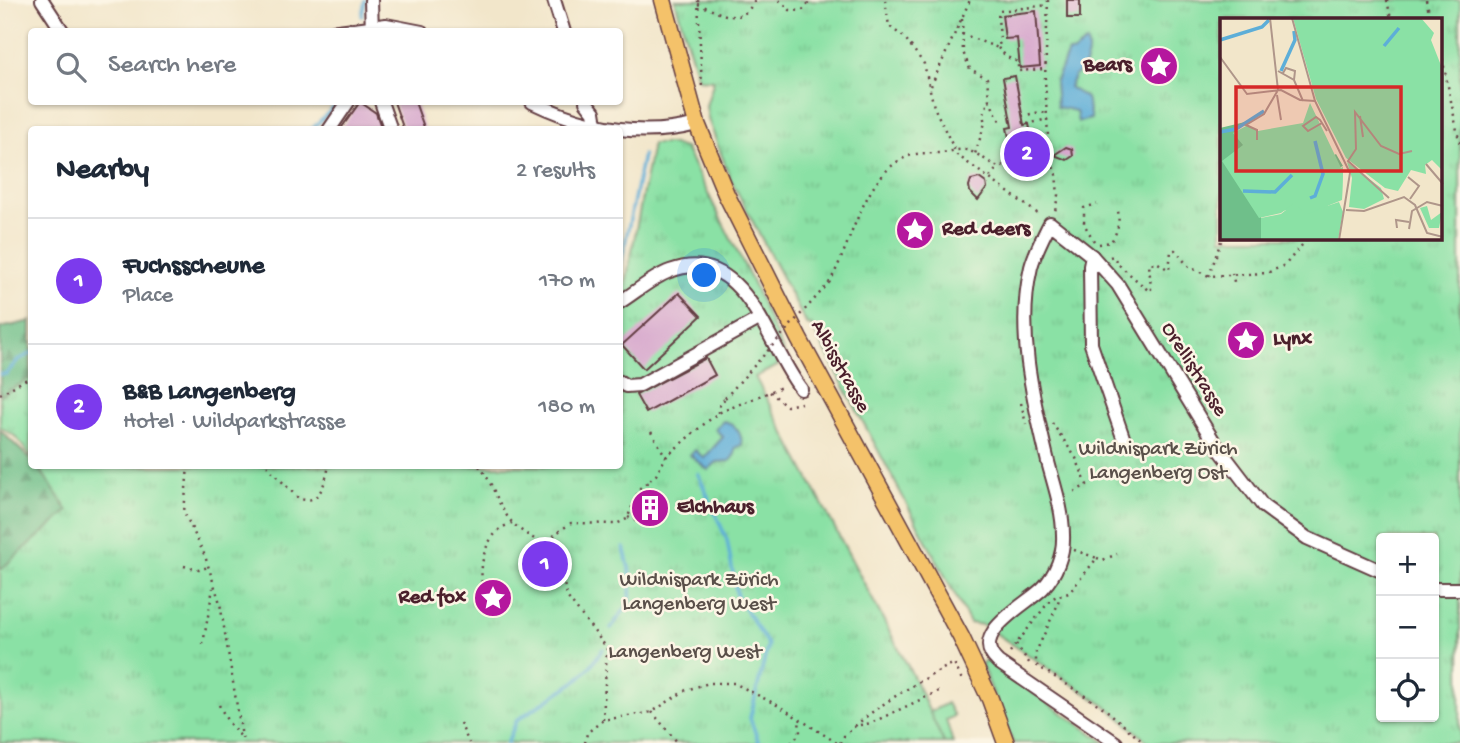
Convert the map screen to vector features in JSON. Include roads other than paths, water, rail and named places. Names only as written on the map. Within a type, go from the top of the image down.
[{"type":"main road","name":"Albisstrasse","points":[[663,0],[697,124],[726,194],[799,338],[961,637],[990,699],[1006,743]]},
{"type":"street","points":[[41,0],[60,28]]},
{"type":"street","points":[[372,0],[372,28]]},
{"type":"street","points":[[554,0],[563,28]]},
{"type":"street","points":[[381,28],[407,28]]},
{"type":"street","points":[[332,126],[346,105]]},
{"type":"street","points":[[382,105],[390,126]]},
{"type":"street","points":[[539,105],[554,112],[609,126]]},
{"type":"street","points":[[589,105],[594,111],[596,124]]},
{"type":"street","points":[[623,128],[649,132],[697,124]]},
{"type":"street","name":"Orellistrasse","points":[[1116,743],[998,662],[990,652],[989,642],[994,630],[1049,579],[1059,562],[1063,546],[1063,528],[1027,355],[1027,295],[1032,265],[1050,223],[1096,260],[1118,285],[1214,442],[1263,506],[1307,538],[1376,569]]},
{"type":"street","points":[[1096,260],[1090,266],[1091,344],[1125,443]]},
{"type":"street","points":[[623,300],[669,271],[706,267],[719,271],[735,282],[746,295],[789,374],[801,389]]},
{"type":"street","points":[[623,384],[640,385],[759,319]]},
{"type":"street","points":[[1439,589],[1458,589]]},
{"type":"water","points":[[1087,42],[1086,61],[1069,87],[1086,98],[1091,119],[1078,122],[1076,111],[1057,107],[1055,83],[1068,52],[1072,53]]},
{"type":"water","points":[[723,421],[737,429],[742,445],[735,448],[735,454],[730,461],[717,462],[708,470],[690,455],[695,450],[704,458],[723,437],[715,429]]},
{"type":"waterway","points":[[362,16],[365,1]]},
{"type":"waterway","points":[[315,126],[336,105]]},
{"type":"waterway","points":[[623,254],[643,155]]},
{"type":"waterway","points":[[0,374],[6,374],[18,360],[28,355]]},
{"type":"waterway","points":[[698,474],[727,540],[737,596],[768,645],[750,718],[759,743]]},
{"type":"waterway","points":[[611,628],[630,602],[631,576],[624,548]]},
{"type":"waterway","points":[[507,743],[517,720],[576,681],[603,649]]},
{"type":"place","name":"Bears","points":[[1159,66]]},
{"type":"place","name":"B&B Langenberg","points":[[1027,154]]},
{"type":"place","name":"Red deers","points":[[915,230]]},
{"type":"place","name":"Lynx","points":[[1246,340]]},
{"type":"place","name":"Elchhaus","points":[[650,508]]},
{"type":"place","name":"Fuchsscheune","points":[[545,564]]},
{"type":"place","name":"Red fox","points":[[493,598]]},
{"type":"park label","name":"Wildnispark Zürich Langenberg Ost","points":[[1158,462]]},
{"type":"park label","name":"Wildnispark Zürich Langenberg West","points":[[699,593]]},
{"type":"park label","name":"Langenberg West","points":[[685,653]]}]
